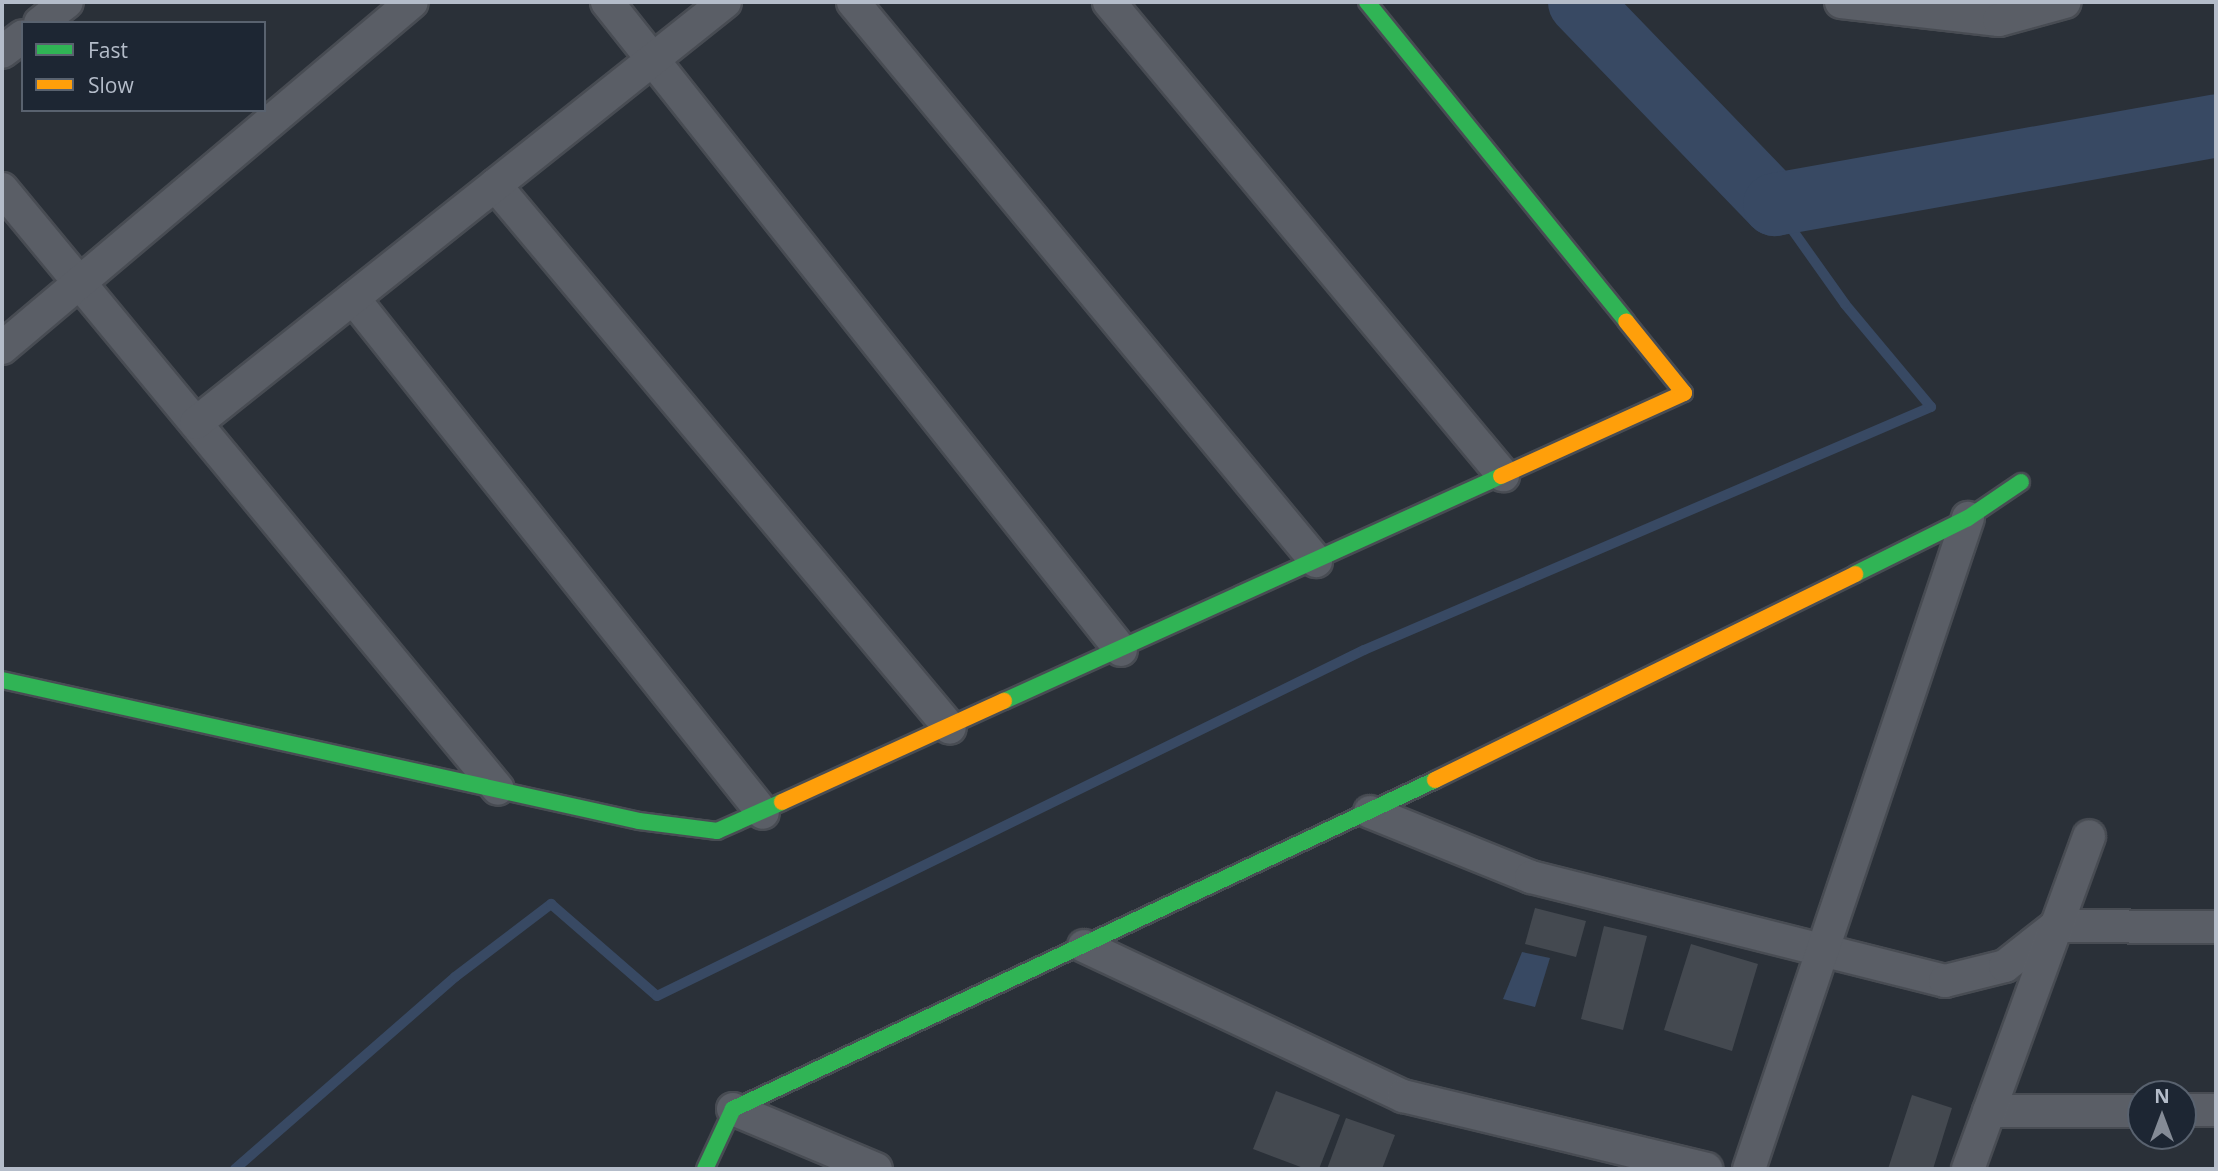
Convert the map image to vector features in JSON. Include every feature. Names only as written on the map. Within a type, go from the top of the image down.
[{"type":"street","points":[[43,21],[67,2]]},
{"type":"street","points":[[2,348],[77,281],[412,2]]},
{"type":"street","points":[[607,2],[1121,650]]},
{"type":"street","points":[[196,424],[725,2]]},
{"type":"street","points":[[853,2],[1316,561]]},
{"type":"street","points":[[1109,2],[1503,475]]},
{"type":"street","points":[[2,680],[639,821],[716,831],[763,813],[1684,393],[1367,2]]},
{"type":"street","points":[[1841,2],[1999,20],[2065,2]]},
{"type":"street","points":[[2,52],[21,38]]},
{"type":"street","points":[[495,184],[950,728]]},
{"type":"street","points":[[2,189],[498,789]]},
{"type":"street","points":[[353,298],[763,813]]},
{"type":"street","points":[[705,1169],[733,1109],[1370,812],[1968,518],[2021,482]]},
{"type":"street","points":[[1749,1169],[1825,950],[1968,518]]},
{"type":"street","points":[[1370,812],[1531,877],[1945,981],[2005,966],[2056,926],[2216,927]]},
{"type":"street","points":[[1968,1169],[2089,836]]},
{"type":"street","points":[[1084,946],[1403,1096],[1706,1169]]},
{"type":"street","points":[[733,1109],[876,1169]]},
{"type":"street","points":[[2197,1110],[2216,1110]]},
{"type":"street","points":[[1989,1111],[2127,1111]]},
{"type":"water","points":[[1522,952],[1550,958],[1535,1007],[1503,999]]},
{"type":"building","points":[[1535,908],[1586,921],[1576,957],[1525,944]]},
{"type":"building","points":[[1604,926],[1647,936],[1623,1030],[1581,1019]]},
{"type":"building","points":[[1691,944],[1758,964],[1732,1051],[1664,1030]]},
{"type":"building","points":[[1276,1091],[1340,1115],[1319,1169],[1306,1169],[1253,1149]]},
{"type":"building","points":[[1912,1095],[1952,1108],[1933,1169],[1888,1169]]},
{"type":"building","points":[[1346,1118],[1395,1135],[1382,1169],[1327,1169]]},
{"type":"waterway","points":[[1579,2],[1774,204],[2216,125]]},
{"type":"waterway","points":[[235,1169],[455,977],[551,904],[657,996],[1364,650],[1931,407],[1845,304],[1774,204]]},
{"type":"traffic: fast","points":[[1367,2],[1626,321]]},
{"type":"traffic: fast","points":[[1004,701],[1501,476]]},
{"type":"traffic: fast","points":[[1855,574],[1968,518],[2021,482]]},
{"type":"traffic: fast","points":[[2,680],[639,821],[717,831],[782,802]]},
{"type":"traffic: fast","points":[[705,1169],[733,1109],[1435,780]]},
{"type":"traffic: slow","points":[[1501,476],[1684,393],[1626,321]]},
{"type":"traffic: slow","points":[[1435,780],[1855,574]]},
{"type":"traffic: slow","points":[[782,802],[1004,701]]}]
